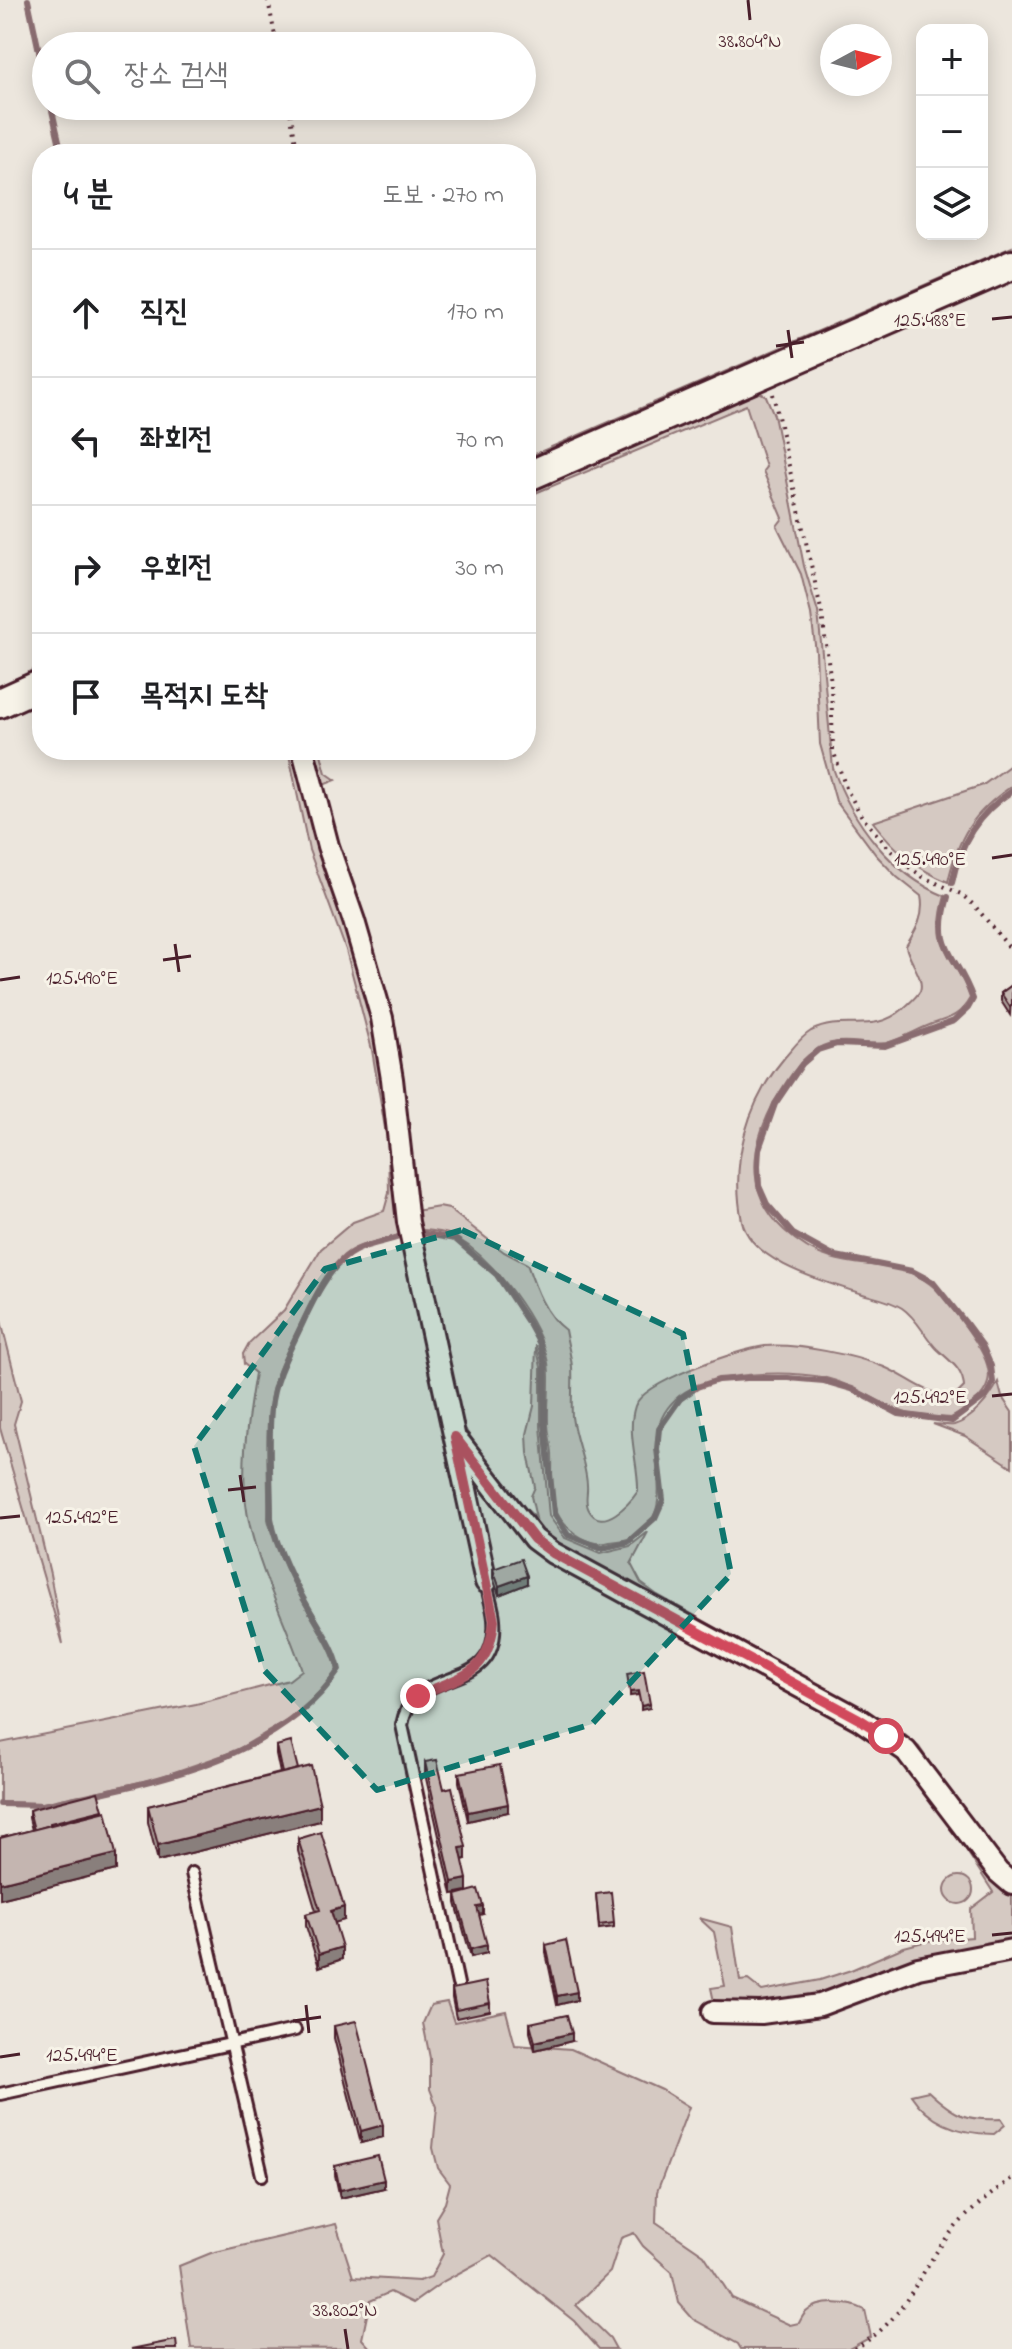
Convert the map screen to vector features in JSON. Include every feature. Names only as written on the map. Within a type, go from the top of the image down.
[{"type":"street","points":[[536,473],[1012,265]]},
{"type":"street","points":[[0,703],[32,689]]},
{"type":"street","points":[[306,760],[328,846],[382,1018],[408,1222],[486,1582]]},
{"type":"street","points":[[455,1437],[534,1539],[553,1553],[859,1719],[906,1751],[998,1872],[1012,1884]]},
{"type":"street","points":[[713,2012],[761,2013],[820,2005],[918,1968],[1012,1950]]},
{"type":"lane","points":[[458,1984],[402,1725],[405,1711],[418,1696],[475,1669],[487,1655],[494,1620],[486,1582]]},
{"type":"lane","points":[[192,1873],[262,2175]]},
{"type":"lane","points":[[0,2094],[295,2030]]},
{"type":"path","points":[[268,0],[274,32]]},
{"type":"path","points":[[292,120],[296,144]]},
{"type":"path","points":[[767,373],[822,614],[831,683],[833,750],[846,788],[862,817],[900,861],[923,877],[961,894],[975,906],[1012,951]]},
{"type":"path","points":[[854,2349],[872,2339],[898,2314],[948,2235],[1012,2178]]},
{"type":"highlighted area","points":[[462,1230],[683,1334],[731,1574],[592,1724],[377,1790],[264,1670],[194,1446],[325,1269]]},
{"type":"shaded area","points":[[1012,247],[1012,256],[536,465],[536,454]]},
{"type":"shaded area","points":[[754,389],[766,396],[774,415],[804,566],[818,612],[833,768],[851,808],[876,844],[907,874],[945,896],[940,929],[942,941],[970,998],[954,1016],[892,1041],[874,1044],[838,1042],[822,1046],[808,1056],[792,1074],[766,1118],[756,1157],[756,1176],[769,1213],[800,1243],[843,1261],[908,1272],[940,1293],[983,1355],[989,1378],[986,1388],[968,1408],[951,1418],[904,1412],[845,1384],[810,1375],[729,1377],[693,1388],[679,1396],[664,1414],[657,1433],[659,1492],[656,1510],[647,1526],[626,1540],[603,1543],[589,1541],[570,1529],[560,1518],[554,1504],[548,1427],[549,1370],[536,1329],[513,1293],[486,1261],[453,1236],[416,1229],[415,1211],[439,1207],[449,1209],[504,1252],[527,1264],[546,1309],[565,1330],[572,1367],[572,1417],[586,1477],[587,1504],[595,1517],[601,1519],[615,1514],[638,1491],[632,1438],[635,1406],[655,1387],[715,1360],[765,1346],[792,1346],[857,1358],[894,1371],[935,1393],[956,1395],[964,1387],[955,1366],[902,1308],[825,1282],[773,1259],[748,1235],[742,1221],[738,1177],[740,1155],[761,1093],[785,1057],[811,1031],[823,1026],[869,1023],[892,1017],[916,996],[920,991],[920,980],[906,946],[922,910],[921,896],[876,855],[836,801],[820,744],[811,614],[801,574],[777,526],[783,518],[763,471],[766,467],[746,405],[536,493],[536,479]]},
{"type":"shaded area","points":[[290,760],[301,760],[375,1013],[401,1234],[350,1251],[331,1269],[314,1295],[286,1353],[269,1408],[268,1519],[285,1567],[329,1647],[337,1670],[298,1714],[235,1751],[157,1778],[114,1788],[43,1803],[0,1802],[0,1743],[196,1704],[289,1680],[302,1670],[261,1562],[246,1508],[245,1450],[255,1373],[244,1364],[243,1354],[249,1343],[284,1310],[321,1249],[353,1222],[384,1211],[389,1193],[388,1146],[372,1050],[346,950],[309,850]]},
{"type":"shaded area","points":[[311,760],[323,760],[326,773],[336,780],[318,787]]},
{"type":"shaded area","points":[[1012,764],[1012,786],[987,806],[969,827],[948,882],[906,857],[873,822],[983,785]]},
{"type":"shaded area","points":[[0,1317],[21,1401],[14,1424],[50,1574],[63,1644],[0,1428]]},
{"type":"shaded area","points":[[536,1345],[541,1367],[541,1426],[549,1516],[565,1538],[601,1553],[630,1546],[648,1532],[631,1564],[641,1583],[898,1729],[919,1747],[957,1803],[913,1751],[540,1537],[460,1437],[452,1402],[488,1465],[536,1518],[531,1496],[535,1487],[527,1434],[534,1406]]},
{"type":"shaded area","points":[[998,1382],[1002,1397],[1012,1412],[1012,1467],[965,1436],[933,1424],[954,1425],[961,1422],[974,1413]]},
{"type":"shaded area","points":[[929,1792],[1012,1894],[1012,1944],[805,2000],[715,2006],[711,1988],[725,1986],[714,1932],[699,1918],[732,1927],[740,1981],[748,1980],[762,1991],[820,1980],[927,1941],[972,1937],[971,1909],[993,1892]]},
{"type":"shaded area","points":[[959,1876],[969,1880],[973,1890],[969,1900],[959,1904],[949,1900],[945,1890],[949,1880]]},
{"type":"shaded area","points":[[447,2002],[454,2022],[506,2011],[515,2045],[571,2049],[662,2090],[689,2107],[657,2192],[656,2222],[704,2255],[732,2298],[790,2325],[799,2323],[806,2312],[819,2305],[852,2305],[865,2310],[871,2337],[849,2349],[741,2349],[738,2344],[693,2319],[679,2303],[672,2272],[643,2246],[634,2233],[621,2238],[610,2272],[576,2305],[610,2338],[616,2349],[599,2349],[574,2321],[492,2255],[444,2281],[413,2303],[390,2292],[370,2301],[362,2339],[371,2349],[191,2348],[179,2266],[211,2253],[336,2224],[353,2277],[419,2281],[431,2277],[443,2254],[436,2218],[445,2203],[450,2184],[438,2168],[433,2148],[437,2107],[430,2089],[430,2058],[423,2023],[431,2005]]},
{"type":"shaded area","points":[[928,2091],[961,2115],[1001,2119],[1005,2125],[994,2134],[970,2132],[947,2125],[927,2113],[911,2095]]},
{"type":"building","points":[[1012,985],[1012,1005],[1010,1007],[1001,993]]},
{"type":"building","points":[[521,1559],[527,1576],[499,1586],[493,1569]]},
{"type":"building","points":[[644,1671],[650,1704],[641,1706],[638,1691],[630,1692],[627,1674]]},
{"type":"building","points":[[291,1742],[298,1769],[282,1773],[276,1746]]},
{"type":"building","points":[[437,1760],[444,1789],[452,1787],[466,1847],[460,1848],[467,1879],[452,1882],[425,1762]]},
{"type":"building","points":[[500,1765],[508,1804],[468,1812],[459,1773]]},
{"type":"building","points":[[311,1766],[320,1805],[158,1845],[148,1806]]},
{"type":"building","points":[[98,1792],[103,1810],[34,1830],[29,1810]]},
{"type":"building","points":[[106,1811],[116,1854],[0,1883],[0,1838]]},
{"type":"building","points":[[321,1832],[344,1907],[331,1911],[342,1947],[319,1954],[306,1914],[320,1910],[298,1839]]},
{"type":"building","points":[[478,1889],[483,1906],[477,1907],[487,1945],[471,1949],[456,1895]]},
{"type":"building","points":[[611,1892],[614,1923],[599,1925],[596,1894]]},
{"type":"building","points":[[566,1940],[577,1992],[557,1996],[546,1945]]},
{"type":"building","points":[[486,1982],[490,2003],[456,2010],[452,1989]]},
{"type":"building","points":[[567,2015],[572,2033],[535,2042],[530,2023]]},
{"type":"building","points":[[356,2021],[383,2125],[361,2131],[334,2026]]},
{"type":"building","points":[[378,2156],[384,2180],[340,2190],[335,2166]]},
{"type":"building","points":[[176,2340],[177,2349],[131,2349]]},
{"type":"waterway","points":[[28,0],[35,32]]},
{"type":"waterway","points":[[54,120],[60,144]]},
{"type":"waterway","points":[[952,883],[960,855],[972,831],[989,809],[1012,791]]},
{"type":"waterway","points":[[420,1233],[455,1239],[497,1275],[528,1322],[540,1344],[545,1366],[545,1425],[554,1514],[568,1535],[602,1548],[628,1542],[655,1518],[663,1500],[657,1449],[659,1429],[680,1399],[697,1387],[718,1380],[747,1378],[824,1381],[852,1389],[899,1414],[952,1421],[987,1395],[993,1382],[991,1366],[982,1345],[965,1322],[933,1282],[912,1271],[831,1255],[793,1234],[767,1204],[759,1186],[758,1166],[759,1149],[775,1104],[802,1064],[818,1050],[837,1044],[885,1046],[954,1021],[968,1008],[973,999],[948,951],[943,930],[948,897]]},
{"type":"waterway","points":[[91,1795],[194,1768],[260,1740],[317,1697],[339,1670],[331,1647],[287,1567],[271,1518],[270,1422],[273,1397],[289,1351],[333,1269],[359,1249],[402,1236]]},
{"type":"waterway","points":[[0,1804],[43,1805],[80,1797]]},
{"type":"route","points":[[418,1696],[475,1669],[487,1655],[492,1637],[494,1620],[455,1437],[534,1539],[553,1553],[886,1736]]}]
